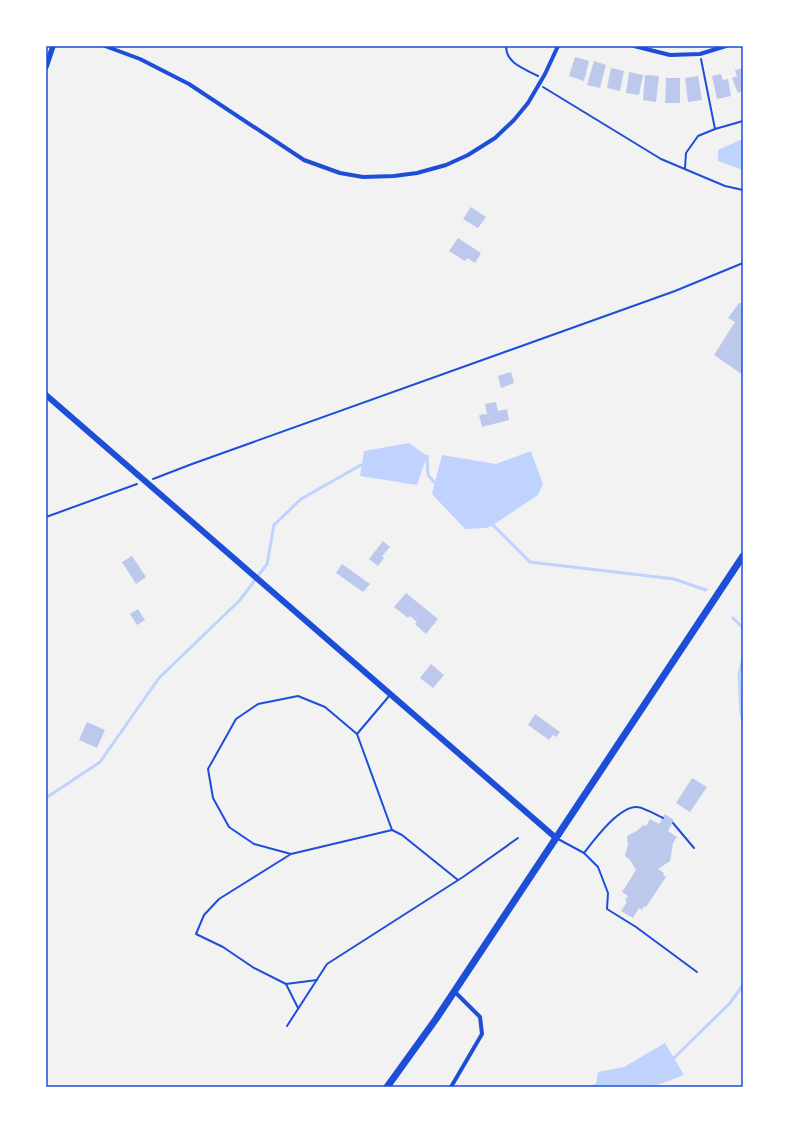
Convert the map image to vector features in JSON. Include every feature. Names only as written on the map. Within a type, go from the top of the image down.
[{"type":"main road","points":[[46,395],[556,838]]},
{"type":"main road","points":[[387,1087],[436,1018],[743,556]]},
{"type":"street","points":[[46,67],[53,46]]},
{"type":"street","points":[[105,46],[140,59],[189,84],[304,160],[340,173],[363,177],[394,176],[417,173],[446,165],[468,155],[494,138],[514,120],[528,103],[542,79],[558,46]]},
{"type":"street","points":[[634,46],[670,55],[700,54],[726,46]]},
{"type":"street","points":[[451,1087],[482,1034],[480,1017],[454,991]]},
{"type":"lane","points":[[357,734],[391,694]]},
{"type":"lane","points":[[291,854],[254,844],[229,828],[213,798],[208,769],[236,719],[258,704],[298,696],[326,707],[357,734],[392,830]]},
{"type":"lane","points":[[584,853],[608,823],[626,810],[637,806],[663,818]]},
{"type":"lane","points":[[673,823],[694,848]]},
{"type":"lane","points":[[317,980],[286,984],[254,968],[223,947],[196,934],[204,915],[219,899],[291,854],[392,830],[402,835],[458,880]]},
{"type":"lane","points":[[287,1026],[327,964],[458,880],[518,838]]},
{"type":"lane","points":[[556,838],[584,853],[598,867],[608,893],[607,909],[636,927],[697,972]]},
{"type":"lane","points":[[286,984],[298,1008]]},
{"type":"path","points":[[506,46],[508,54],[515,64],[542,79]]},
{"type":"path","points":[[700,54],[715,129]]},
{"type":"path","points":[[539,84],[661,159],[725,186],[743,190]]},
{"type":"path","points":[[685,168],[686,153],[698,136],[715,129],[743,121]]},
{"type":"path","points":[[46,517],[675,291],[743,263]]},
{"type":"water","points":[[743,139],[743,170],[718,161],[718,150]]},
{"type":"water","points":[[409,443],[427,456],[417,485],[360,476],[364,451]]},
{"type":"water","points":[[531,451],[543,484],[538,495],[493,525],[486,528],[465,529],[432,494],[442,455],[496,464]]},
{"type":"water","points":[[665,1043],[684,1075],[655,1086],[596,1085],[598,1072],[624,1067]]},
{"type":"building","points":[[575,57],[589,61],[584,81],[569,76]]},
{"type":"building","points":[[594,61],[606,65],[600,88],[587,85]]},
{"type":"building","points":[[611,68],[624,71],[620,91],[607,88]]},
{"type":"building","points":[[743,68],[743,91],[738,93],[732,78],[737,76],[735,70]]},
{"type":"building","points":[[629,72],[643,75],[639,95],[626,93]]},
{"type":"building","points":[[721,74],[723,80],[728,79],[731,96],[717,99],[712,76]]},
{"type":"building","points":[[645,75],[659,76],[656,102],[643,100]]},
{"type":"building","points":[[698,76],[702,100],[688,102],[685,78]]},
{"type":"building","points":[[666,78],[680,78],[680,103],[665,103]]},
{"type":"building","points":[[471,207],[486,217],[478,228],[463,219]]},
{"type":"building","points":[[458,238],[481,253],[475,263],[467,258],[465,261],[449,251]]},
{"type":"building","points":[[739,303],[743,303],[743,375],[714,355],[735,322],[728,318]]},
{"type":"building","points":[[511,372],[514,383],[501,388],[498,376]]},
{"type":"building","points":[[496,402],[498,411],[507,409],[509,420],[482,427],[479,415],[487,414],[485,404]]},
{"type":"building","points":[[383,541],[390,547],[382,556],[384,558],[378,566],[369,559]]},
{"type":"building","points":[[132,556],[146,577],[136,584],[122,562]]},
{"type":"building","points":[[342,564],[370,584],[363,592],[336,573]]},
{"type":"building","points":[[406,593],[438,619],[426,634],[415,624],[417,622],[410,616],[408,618],[394,607]]},
{"type":"building","points":[[138,609],[145,620],[137,625],[130,614]]},
{"type":"building","points":[[431,664],[444,675],[433,688],[420,678]]},
{"type":"building","points":[[535,714],[560,732],[556,737],[553,735],[549,740],[528,725]]},
{"type":"building","points":[[87,722],[105,730],[97,748],[79,740]]},
{"type":"building","points":[[692,778],[707,787],[690,812],[676,803]]},
{"type":"building","points":[[665,814],[674,820],[668,831],[677,837],[673,843],[670,861],[658,869],[664,873],[663,875],[666,877],[646,907],[644,906],[642,910],[639,908],[633,918],[621,911],[627,902],[625,900],[628,896],[622,892],[636,870],[630,860],[625,856],[628,844],[627,836],[637,831],[643,825],[646,826],[650,819],[659,824]]},
{"type":"waterway","points":[[427,456],[428,475],[435,483]]},
{"type":"waterway","points":[[46,798],[100,762],[159,678],[240,600],[267,564],[274,525],[301,499],[361,465]]},
{"type":"waterway","points":[[493,525],[530,562],[674,579],[706,590]]},
{"type":"waterway","points":[[733,618],[743,628]]},
{"type":"waterway","points":[[743,658],[739,675],[743,722]]},
{"type":"waterway","points":[[674,1058],[730,1003],[743,985]]},
{"type":"waterway","points":[[592,1087],[596,1085]]}]
